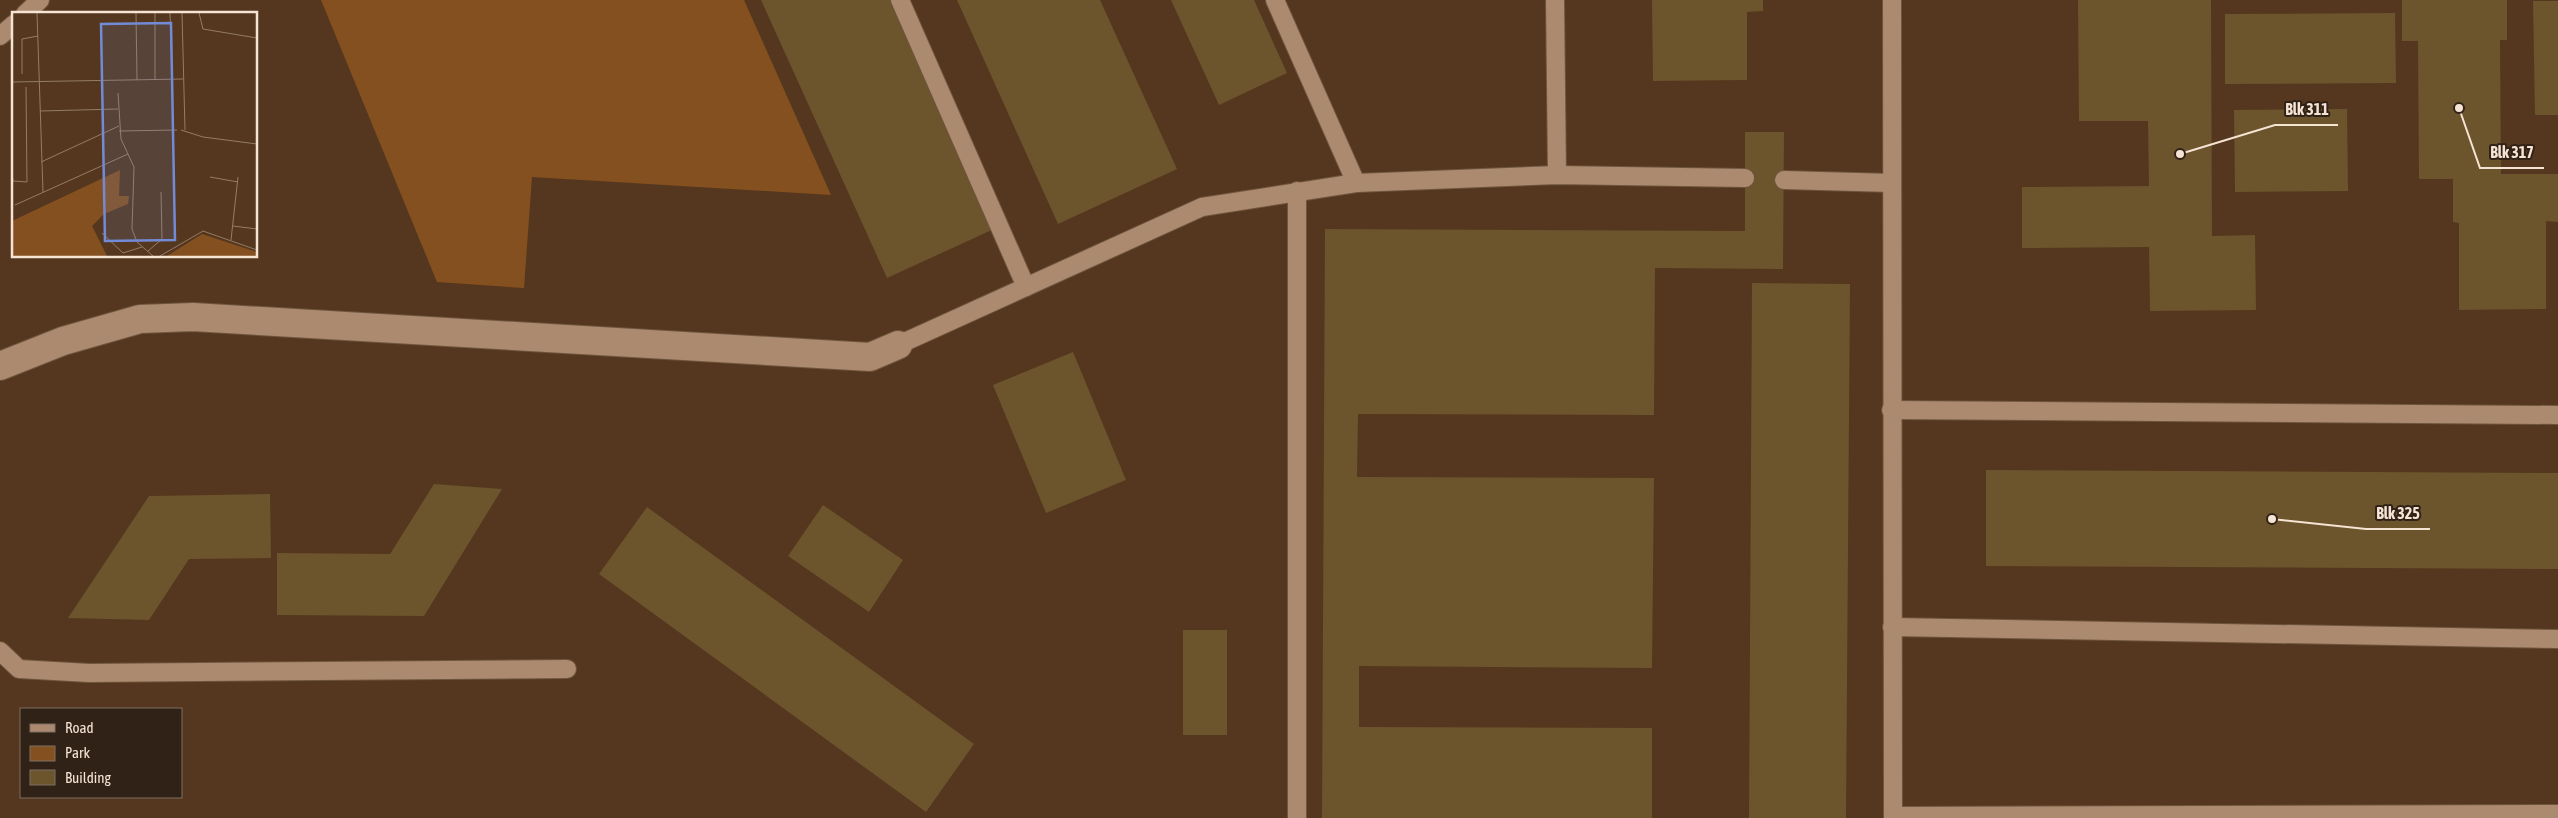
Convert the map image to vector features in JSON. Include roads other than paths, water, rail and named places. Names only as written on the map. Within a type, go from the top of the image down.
[{"type":"street","points":[[0,366],[63,341],[140,319],[193,317],[870,357],[898,345]]},
{"type":"lane","points":[[27,12],[40,0]]},
{"type":"lane","points":[[900,0],[1026,287]]},
{"type":"lane","points":[[1275,0],[1356,183]]},
{"type":"lane","points":[[1555,0],[1556,175]]},
{"type":"lane","points":[[1892,0],[1891,410],[1893,817],[2558,814]]},
{"type":"lane","points":[[0,36],[12,26]]},
{"type":"lane","points":[[898,345],[1202,207],[1356,183],[1556,175],[1745,178]]},
{"type":"lane","points":[[1784,180],[1892,183]]},
{"type":"lane","points":[[1297,191],[1297,818]]},
{"type":"lane","points":[[1891,410],[2558,415]]},
{"type":"lane","points":[[1892,627],[2558,639]]},
{"type":"lane","points":[[0,651],[19,669],[89,673],[567,669]]},
{"type":"place","name":"Blk 317","points":[[2459,108]]},
{"type":"place","name":"Blk 311","points":[[2180,154]]},
{"type":"place","name":"Blk 325","points":[[2272,519]]}]
